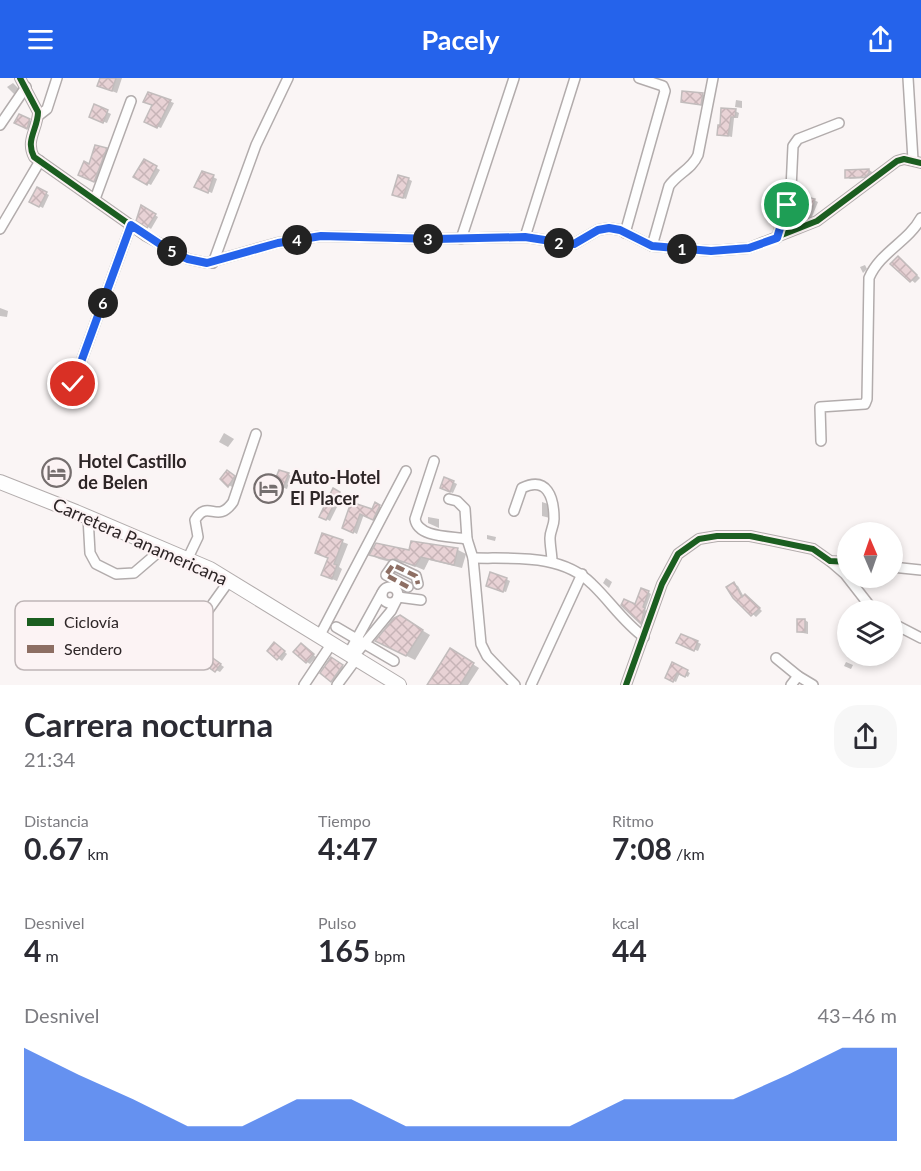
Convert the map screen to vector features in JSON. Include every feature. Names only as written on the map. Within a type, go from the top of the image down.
[{"type":"highway","name":"Carretera Panamericana","points":[[0,482],[210,569],[399,685]]},
{"type":"street","points":[[20,78],[38,116]]},
{"type":"street","points":[[57,78],[47,109],[38,116],[29,142],[33,157],[172,252],[188,259],[207,263],[278,243],[321,236],[461,239],[525,237],[574,244],[598,230],[609,228],[626,233],[652,246],[711,251],[749,248],[817,221],[897,161],[904,159],[917,162],[908,78]]},
{"type":"street","points":[[213,263],[256,145],[288,78]]},
{"type":"street","points":[[461,239],[514,78]]},
{"type":"street","points":[[525,237],[575,78]]},
{"type":"street","points":[[626,233],[665,91],[663,86],[639,78]]},
{"type":"street","points":[[652,246],[669,186],[696,159],[713,78]]},
{"type":"street","points":[[0,125],[26,87]]},
{"type":"street","points":[[95,199],[131,101]]},
{"type":"street","points":[[777,238],[791,189],[793,146],[798,139],[839,123]]},
{"type":"street","points":[[0,229],[40,161]]},
{"type":"street","points":[[821,441],[820,407],[865,404],[867,399],[869,278],[876,264],[907,238],[921,218]]},
{"type":"street","points":[[73,384],[131,225]]},
{"type":"street","points":[[187,560],[198,537],[195,520],[198,515],[208,510],[223,513],[233,502],[256,434]]},
{"type":"street","points":[[434,461],[418,508],[416,526],[428,533],[467,539]]},
{"type":"street","points":[[304,685],[406,471]]},
{"type":"street","points":[[514,512],[522,489],[531,484],[540,485],[547,490],[552,498],[554,520],[550,537],[552,562]]},
{"type":"street","points":[[449,499],[457,501],[465,509],[467,539],[473,558],[481,644],[487,656],[515,685]]},
{"type":"street","points":[[88,517],[90,553],[96,564],[116,574],[134,573],[162,549]]},
{"type":"street","points":[[626,685],[662,584],[678,554],[699,538],[717,536],[759,538],[813,549],[844,574],[865,600]]},
{"type":"street","points":[[473,558],[539,560],[552,562],[582,574],[634,630],[644,637]]},
{"type":"street","points":[[830,561],[837,561]]},
{"type":"street","points":[[408,587],[386,575],[393,565],[416,576],[418,584]]},
{"type":"street","points":[[415,566],[420,578],[418,584]]},
{"type":"street","points":[[903,568],[921,570]]},
{"type":"street","points":[[531,685],[582,574]]},
{"type":"street","points":[[213,603],[229,581]]},
{"type":"street","points":[[361,641],[391,610],[397,596],[408,587],[418,584]]},
{"type":"street","points":[[337,685],[385,589],[390,587],[397,596],[421,600]]},
{"type":"street","points":[[336,627],[394,661]]},
{"type":"street","points":[[903,629],[921,638]]},
{"type":"street","points":[[776,658],[813,685]]},
{"type":"street","points":[[791,685],[798,676]]},
{"type":"building","points":[[100,78],[116,78],[112,91],[97,86]]},
{"type":"building","points":[[682,91],[703,93],[701,105],[681,102]]},
{"type":"building","points":[[148,92],[171,100],[157,128],[144,122],[152,105],[143,102]]},
{"type":"building","points":[[94,104],[108,110],[103,123],[89,117]]},
{"type":"building","points":[[721,108],[736,109],[735,117],[731,117],[728,136],[717,135]]},
{"type":"building","points":[[19,114],[30,119],[27,129],[14,123]]},
{"type":"building","points":[[95,145],[107,148],[94,182],[78,175],[84,161],[89,164]]},
{"type":"building","points":[[144,159],[157,166],[147,185],[133,177]]},
{"type":"building","points":[[869,169],[865,177],[845,178],[845,170]]},
{"type":"building","points":[[202,171],[214,175],[208,193],[194,187]]},
{"type":"building","points":[[398,175],[409,178],[403,198],[392,195]]},
{"type":"building","points":[[37,187],[47,192],[39,207],[29,202]]},
{"type":"building","points":[[802,196],[815,199],[808,217],[803,219],[795,217],[797,208],[800,209]]},
{"type":"building","points":[[141,205],[156,214],[147,228],[136,221]]},
{"type":"building","points":[[898,256],[917,275],[910,282],[890,264]]},
{"type":"building","points":[[227,470],[235,476],[228,487],[220,479]]},
{"type":"building","points":[[279,470],[289,473],[283,488],[273,485]]},
{"type":"building","points":[[444,477],[454,481],[450,492],[440,488]]},
{"type":"building","points":[[333,488],[340,492],[326,520],[319,517]]},
{"type":"building","points":[[351,502],[372,509],[375,502],[380,505],[373,520],[360,514],[353,533],[342,528]]},
{"type":"building","points":[[322,533],[343,540],[334,564],[337,565],[332,579],[321,575],[328,558],[315,553]]},
{"type":"building","points":[[411,541],[458,548],[454,565],[421,557],[415,566],[395,559],[389,560],[369,555],[376,543],[409,550]]},
{"type":"building","points":[[490,572],[507,578],[503,592],[486,586]]},
{"type":"building","points":[[734,582],[742,597],[745,594],[760,608],[751,616],[733,598],[726,587]]},
{"type":"building","points":[[641,588],[649,591],[643,607],[645,608],[641,624],[621,605],[624,599],[635,604]]},
{"type":"building","points":[[400,615],[423,630],[406,656],[375,641],[394,618]]},
{"type":"building","points":[[797,619],[805,619],[805,632],[797,632]]},
{"type":"building","points":[[681,634],[698,641],[694,651],[676,643]]},
{"type":"building","points":[[274,642],[285,651],[277,660],[267,651]]},
{"type":"building","points":[[301,643],[314,654],[306,663],[293,652]]},
{"type":"building","points":[[450,648],[474,663],[460,685],[427,685]]},
{"type":"building","points":[[331,657],[343,665],[331,682],[320,673]]},
{"type":"building","points":[[213,658],[221,664],[215,672],[212,670]]},
{"type":"building","points":[[672,662],[688,670],[685,677],[677,673],[673,682],[665,678]]},
{"type":"marked path","points":[[408,587],[386,575],[393,565],[416,576],[418,584]]},
{"type":"cycle path","points":[[20,78],[38,112],[31,140],[34,157],[146,236],[188,259],[207,263],[277,243],[321,236],[435,239],[525,237],[574,244],[598,230],[609,228],[620,230],[652,246],[711,251],[749,248],[817,221],[897,161],[904,159],[921,163]]},
{"type":"cycle path","points":[[626,685],[662,584],[678,554],[699,539],[717,536],[750,536],[813,549],[830,561],[837,561]]},
{"type":"place","name":"Hotel Castillo de Belen","points":[[57,472]]},
{"type":"place","name":"Auto-Hotel El Placer","points":[[269,488]]},
{"type":"route","points":[[73,384],[131,225],[172,252],[188,259],[207,263],[278,243],[321,236],[435,239],[525,237],[574,244],[598,230],[609,228],[620,230],[652,246],[711,251],[749,248],[777,238],[787,205]]}]
